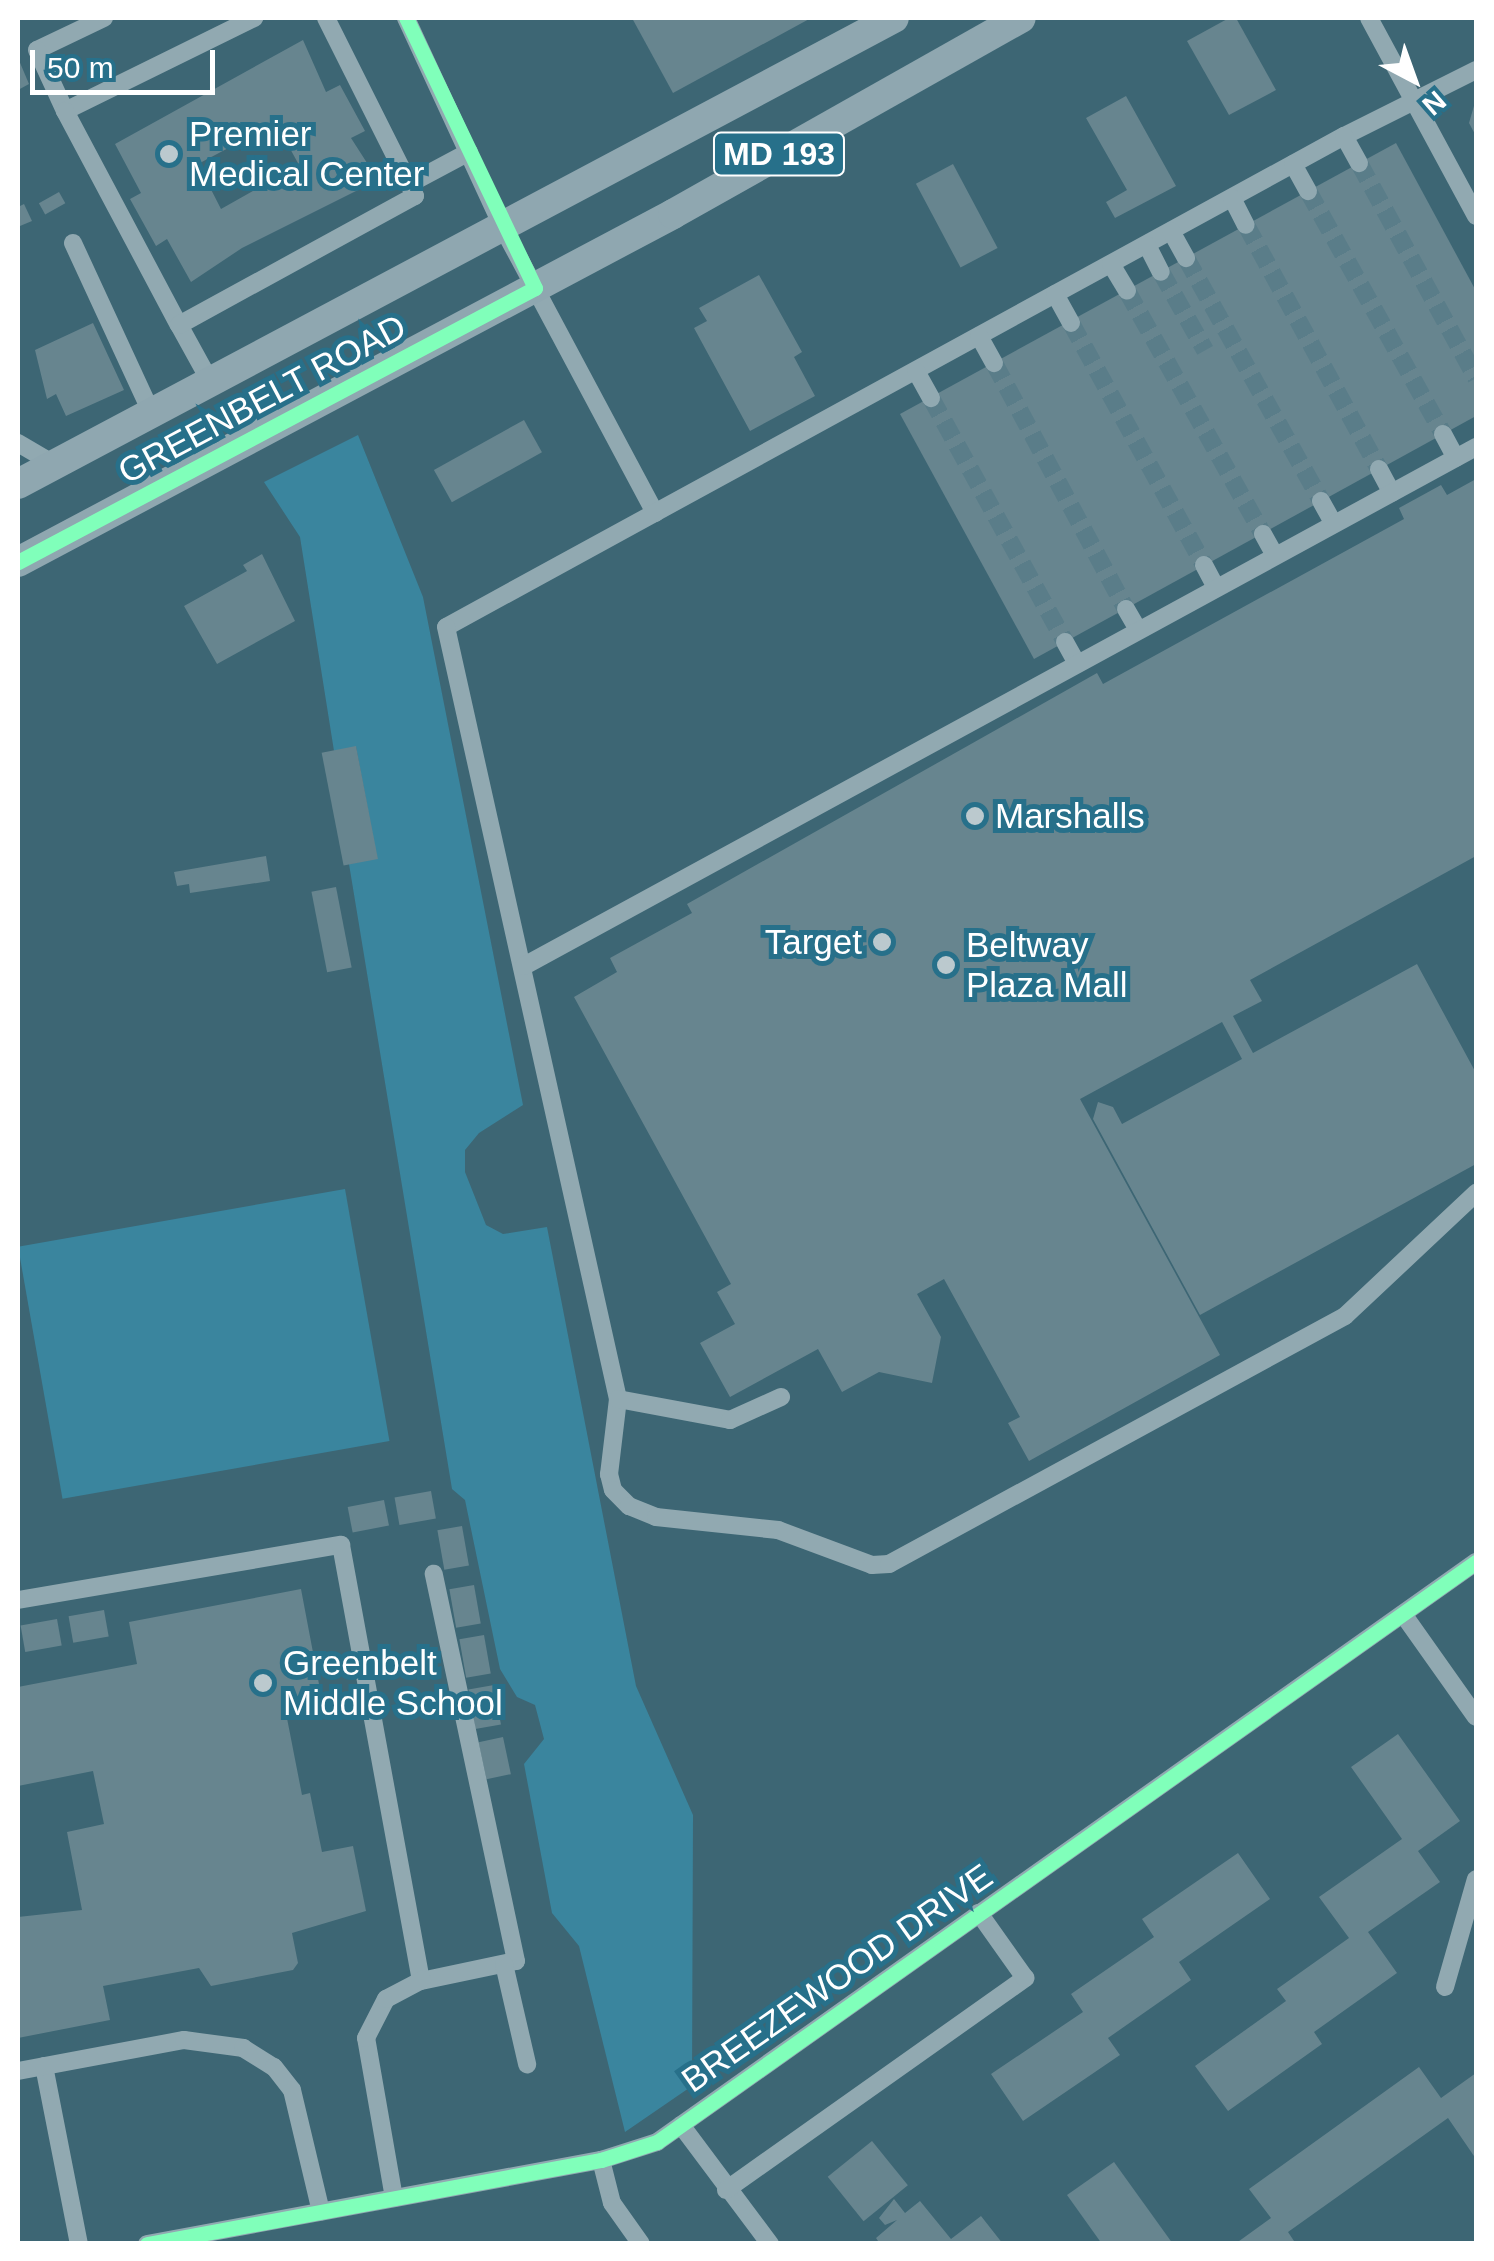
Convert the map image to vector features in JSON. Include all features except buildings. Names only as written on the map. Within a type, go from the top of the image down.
[{"type":"main road","name":"GREENBELT ROAD","points":[[18,484],[504,230],[894,18]]},
{"type":"main road","name":"GREENBELT ROAD","points":[[18,562],[535,288],[1021,18]]},
{"type":"street","points":[[104,18],[37,50],[65,112],[211,384]]},
{"type":"street","points":[[65,112],[254,18]]},
{"type":"street","points":[[179,325],[415,196],[326,18]]},
{"type":"street","points":[[406,18],[504,230],[655,513]]},
{"type":"street","points":[[1368,18],[1476,216]]},
{"type":"street","points":[[1476,70],[1344,136],[446,627],[618,1399],[609,1474],[613,1490],[630,1506],[656,1517],[778,1530],[872,1565],[890,1564],[1345,1316],[1476,1193]]},
{"type":"street","points":[[1344,136],[1358,164]]},
{"type":"street","points":[[409,184],[468,152]]},
{"type":"street","points":[[1293,164],[1308,192]]},
{"type":"street","points":[[1232,198],[1246,225]]},
{"type":"street","points":[[1171,230],[1186,258]]},
{"type":"street","points":[[73,242],[152,414]]},
{"type":"street","points":[[1147,244],[1162,272]]},
{"type":"street","points":[[1112,264],[1127,291]]},
{"type":"street","points":[[1055,294],[1071,323]]},
{"type":"street","points":[[979,336],[994,363]]},
{"type":"street","points":[[916,370],[931,398]]},
{"type":"street","points":[[1443,434],[1456,458]]},
{"type":"street","points":[[18,443],[54,464]]},
{"type":"street","points":[[524,966],[1476,447]]},
{"type":"street","points":[[1379,469],[1392,493]]},
{"type":"street","points":[[1321,501],[1334,524]]},
{"type":"street","points":[[1263,534],[1275,556]]},
{"type":"street","points":[[1204,565],[1216,588]]},
{"type":"street","points":[[1126,609],[1138,630]]},
{"type":"street","points":[[1064,642],[1076,664]]},
{"type":"street","points":[[618,1399],[730,1420],[781,1397]]},
{"type":"street","points":[[18,1600],[341,1546],[422,1980]]},
{"type":"street","name":"BREEZEWOOD DRIVE","points":[[147,2244],[635,2153],[681,2125],[1476,1562]]},
{"type":"street","points":[[394,2198],[366,2038],[386,1999],[422,1980],[516,1961],[434,1574]]},
{"type":"street","points":[[1403,1614],[1476,1717]]},
{"type":"street","points":[[1446,1987],[1476,1879]]},
{"type":"street","points":[[726,2190],[1025,1978],[980,1914]]},
{"type":"street","points":[[504,1964],[527,2064]]},
{"type":"street","points":[[18,2071],[184,2040],[212,2040],[259,2056],[292,2090],[321,2212]]},
{"type":"street","points":[[44,2066],[78,2244]]},
{"type":"street","points":[[681,2125],[770,2244]]},
{"type":"street","points":[[602,2160],[612,2203],[641,2244]]},
{"type":"shaded area","points":[[358,435],[423,597],[523,1105],[479,1133],[465,1150],[465,1172],[486,1225],[503,1234],[547,1227],[636,1686],[693,1815],[692,2086],[625,2132],[579,1946],[552,1913],[524,1764],[544,1739],[535,1705],[517,1697],[500,1669],[465,1500],[452,1489],[349,864],[377,858],[356,747],[334,751],[300,537],[264,482]]},
{"type":"shaded area","points":[[345,1189],[389,1441],[62,1499],[18,1247]]},
{"type":"tunnel","points":[[1359,163],[1476,378]]},
{"type":"tunnel","points":[[1308,191],[1443,434]]},
{"type":"tunnel","points":[[1246,225],[1379,469]]},
{"type":"tunnel","points":[[1186,258],[1321,501]]},
{"type":"tunnel","points":[[1161,272],[1205,350]]},
{"type":"tunnel","points":[[1127,291],[1263,534]]},
{"type":"tunnel","points":[[1071,323],[1204,565]]},
{"type":"tunnel","points":[[994,363],[1126,609]]},
{"type":"tunnel","points":[[931,398],[1065,642]]},
{"type":"cycle path","points":[[18,562],[535,288],[406,18]]},
{"type":"cycle path","points":[[147,2244],[601,2160],[657,2142],[1476,1562]]},
{"type":"place","name":"Premier Medical Center","points":[[169,154]]},
{"type":"place","name":"Marshalls","points":[[975,816]]},
{"type":"place","name":"Target","points":[[882,942]]},
{"type":"place","name":"Beltway Plaza Mall","points":[[946,965]]},
{"type":"place","name":"Greenbelt Middle School","points":[[263,1683]]}]
